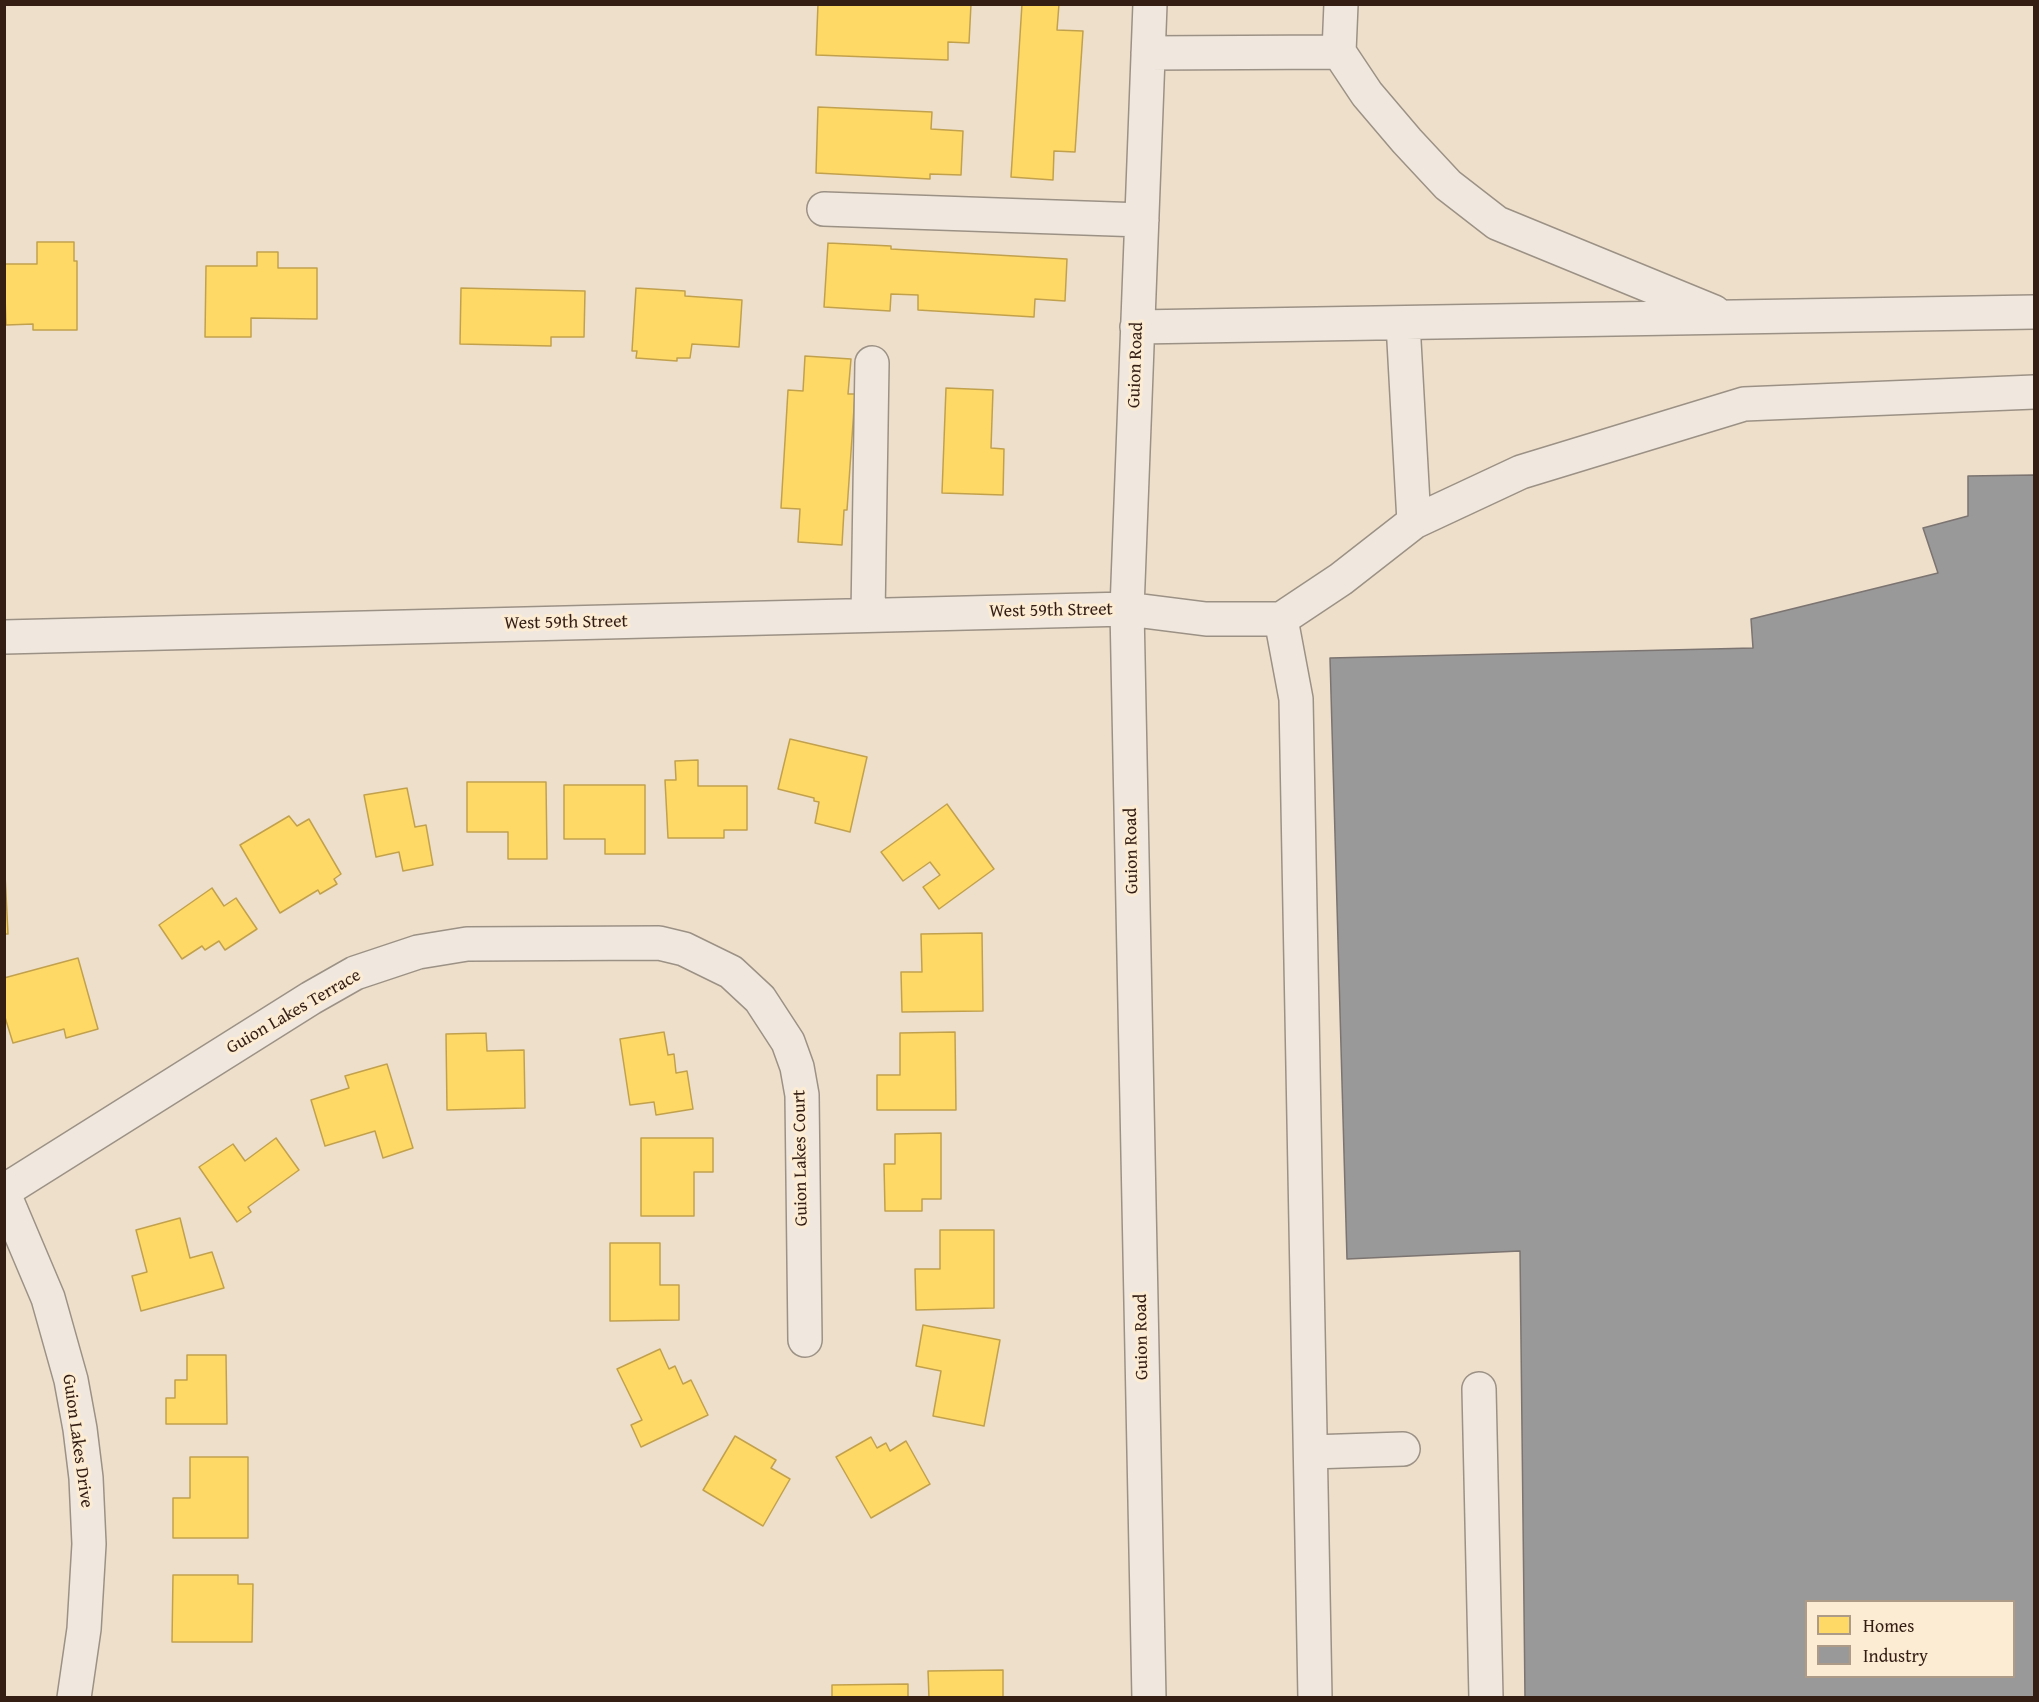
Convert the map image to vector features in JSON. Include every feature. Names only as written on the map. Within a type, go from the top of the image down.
[{"type":"street","name":"Guion Road","points":[[1149,1698],[1127,609],[1150,4]]},
{"type":"street","points":[[1341,4],[1339,52],[1367,94],[1448,185],[1497,223],[1727,317]]},
{"type":"street","points":[[1148,53],[1339,52]]},
{"type":"street","points":[[824,209],[1142,220]]},
{"type":"street","points":[[1137,327],[2034,312]]},
{"type":"street","points":[[1403,323],[1414,522]]},
{"type":"street","points":[[868,615],[872,363]]},
{"type":"street","points":[[1315,1698],[1296,699],[1281,619],[1341,579],[1414,522],[1521,472],[1744,404],[2034,392]]},
{"type":"street","name":"West 59th Street","points":[[4,637],[1127,609],[1206,619],[1281,619]]},
{"type":"street","name":"Guion Lakes Terrace","points":[[4,1192],[311,998],[355,974],[418,952],[467,944],[659,943],[684,949],[720,966],[751,990]]},
{"type":"street","name":"Guion Lakes Court","points":[[751,990],[783,1032],[799,1076],[805,1340]]},
{"type":"street","name":"Guion Lakes Drive","points":[[4,1192],[48,1298],[68,1369],[80,1429],[86,1478],[89,1544],[84,1629],[74,1698]]},
{"type":"street","points":[[1479,1389],[1486,1698]]},
{"type":"street","points":[[1311,1452],[1403,1449]]},
{"type":"building: Homes","points":[[818,4],[971,4],[969,43],[948,42],[948,60],[816,55]]},
{"type":"building: Homes","points":[[1022,4],[1059,4],[1057,30],[1083,31],[1075,152],[1054,151],[1053,180],[1011,177]]},
{"type":"building: Homes","points":[[818,107],[932,112],[931,129],[963,131],[961,175],[930,174],[930,179],[816,173]]},
{"type":"building: Homes","points":[[37,242],[74,242],[74,261],[77,261],[77,330],[33,330],[33,324],[6,325],[4,264],[37,264]]},
{"type":"building: Homes","points":[[828,243],[1067,259],[1065,301],[1035,299],[1034,317],[918,310],[918,295],[891,294],[890,311],[824,307]]},
{"type":"building: Homes","points":[[257,252],[278,252],[278,268],[317,268],[317,319],[251,318],[251,337],[205,337],[206,266],[257,266]]},
{"type":"building: Homes","points":[[461,288],[585,291],[584,337],[551,337],[551,346],[460,344]]},
{"type":"building: Homes","points":[[636,288],[685,291],[685,296],[742,300],[739,347],[692,344],[690,358],[677,358],[677,361],[636,358],[637,351],[632,351]]},
{"type":"building: Homes","points":[[805,356],[851,359],[848,394],[855,394],[847,510],[844,510],[842,545],[798,542],[800,509],[781,508],[788,390],[803,391]]},
{"type":"building: Homes","points":[[946,388],[993,390],[991,448],[1004,449],[1003,495],[942,493]]},
{"type":"building: Homes","points":[[790,739],[867,757],[850,832],[815,823],[819,802],[814,801],[814,798],[778,789]]},
{"type":"building: Homes","points":[[698,760],[698,786],[747,786],[747,830],[724,830],[724,838],[668,838],[665,780],[676,780],[675,761]]},
{"type":"building: Homes","points":[[467,782],[546,782],[547,859],[508,859],[508,832],[467,832]]},
{"type":"building: Homes","points":[[564,785],[645,785],[645,854],[605,854],[605,839],[564,839]]},
{"type":"building: Homes","points":[[407,788],[415,827],[426,825],[433,865],[403,871],[399,852],[376,857],[364,795]]},
{"type":"building: Homes","points":[[947,804],[994,869],[939,909],[923,887],[940,875],[930,862],[903,881],[881,852]]},
{"type":"building: Homes","points":[[289,816],[297,826],[309,819],[341,874],[334,879],[337,884],[320,894],[318,890],[280,913],[240,845]]},
{"type":"building: Homes","points":[[4,854],[8,934],[4,934]]},
{"type":"building: Homes","points":[[212,888],[224,906],[236,898],[257,929],[225,950],[219,941],[205,950],[202,946],[182,959],[159,925]]},
{"type":"building: Homes","points":[[982,933],[983,1011],[902,1012],[901,972],[922,972],[921,934]]},
{"type":"building: Homes","points":[[78,958],[98,1029],[66,1038],[64,1029],[13,1043],[4,1014],[4,978]]},
{"type":"building: Homes","points":[[664,1032],[668,1055],[674,1054],[676,1073],[687,1071],[693,1109],[656,1115],[654,1102],[630,1105],[620,1039]]},
{"type":"building: Homes","points":[[955,1032],[956,1110],[877,1110],[877,1075],[900,1075],[900,1033]]},
{"type":"building: Homes","points":[[486,1033],[487,1051],[524,1050],[525,1108],[447,1110],[446,1034]]},
{"type":"building: Homes","points":[[387,1064],[413,1148],[383,1158],[375,1131],[325,1146],[311,1100],[349,1088],[345,1076]]},
{"type":"building: Homes","points":[[941,1133],[941,1199],[922,1199],[922,1211],[885,1211],[884,1164],[895,1164],[895,1134]]},
{"type":"building: Homes","points":[[276,1138],[299,1170],[248,1207],[251,1212],[237,1222],[199,1167],[233,1144],[245,1161]]},
{"type":"building: Homes","points":[[641,1138],[713,1138],[713,1172],[694,1172],[694,1216],[641,1216]]},
{"type":"building: Homes","points":[[180,1218],[190,1258],[212,1252],[224,1288],[141,1311],[132,1276],[147,1272],[136,1230]]},
{"type":"building: Homes","points":[[940,1230],[994,1230],[994,1308],[916,1310],[915,1269],[940,1269]]},
{"type":"building: Homes","points":[[610,1243],[660,1243],[660,1285],[679,1285],[679,1320],[610,1321]]},
{"type":"building: Homes","points":[[923,1325],[1000,1340],[984,1426],[933,1416],[941,1371],[916,1366]]},
{"type":"building: Homes","points":[[660,1349],[669,1369],[675,1366],[683,1384],[691,1380],[708,1415],[641,1447],[631,1425],[642,1420],[617,1369]]},
{"type":"building: Homes","points":[[187,1355],[226,1355],[227,1424],[166,1424],[166,1398],[175,1398],[175,1380],[187,1380]]},
{"type":"building: Homes","points":[[735,1436],[776,1460],[771,1468],[790,1479],[763,1526],[703,1490]]},
{"type":"building: Homes","points":[[871,1437],[877,1448],[886,1443],[890,1451],[906,1441],[930,1484],[871,1518],[836,1457]]},
{"type":"building: Homes","points":[[190,1457],[248,1457],[248,1538],[173,1538],[173,1498],[190,1498]]},
{"type":"building: Homes","points":[[173,1575],[238,1575],[238,1584],[253,1584],[252,1642],[172,1642]]},
{"type":"building: Homes","points":[[1003,1670],[1003,1698],[929,1698],[928,1671]]},
{"type":"building: Homes","points":[[908,1684],[908,1698],[832,1698],[832,1685]]},
{"type":"building: Industry","points":[[2034,475],[2034,1698],[1525,1698],[1520,1251],[1347,1259],[1330,658],[1753,648],[1751,619],[1938,573],[1923,528],[1968,516],[1968,476]]}]
